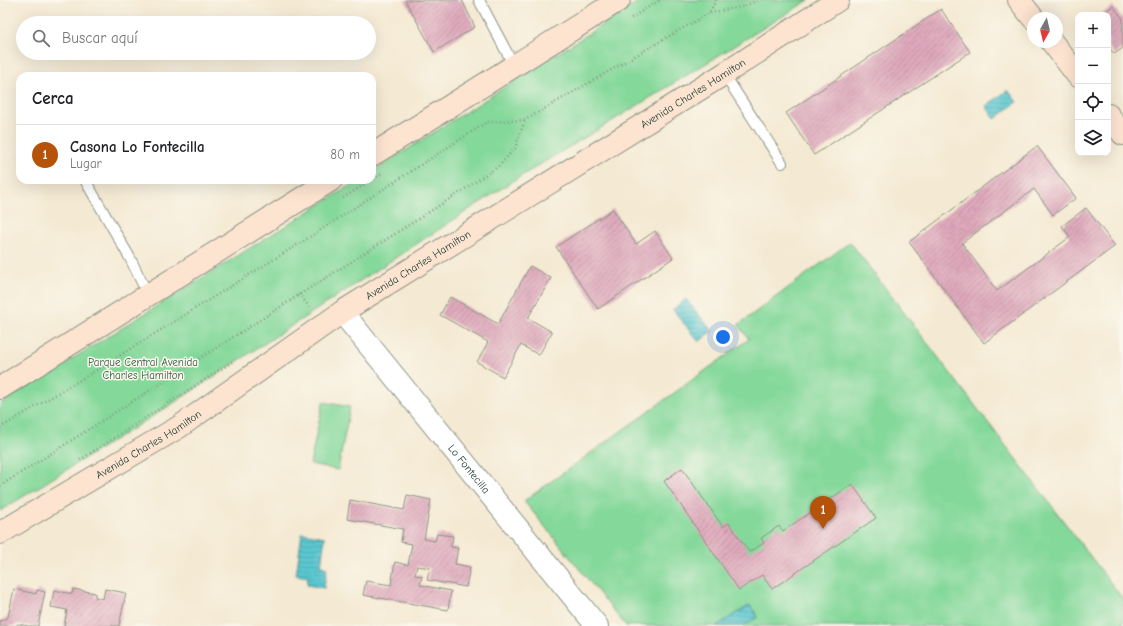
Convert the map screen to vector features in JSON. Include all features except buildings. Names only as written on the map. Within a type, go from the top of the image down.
[{"type":"main road","points":[[376,152],[619,0]]},
{"type":"main road","name":"Avenida Charles Hamilton","points":[[0,533],[179,427],[342,312],[724,74],[838,0]]},
{"type":"main road","points":[[1019,0],[1028,12]]},
{"type":"main road","points":[[1057,48],[1075,72]]},
{"type":"main road","points":[[1111,119],[1123,134]]},
{"type":"main road","points":[[0,388],[325,184]]},
{"type":"street","name":"Lo Fontecilla","points":[[342,312],[597,626]]},
{"type":"lane","points":[[479,0],[514,66]]},
{"type":"lane","points":[[724,74],[782,163]]},
{"type":"lane","points":[[87,184],[130,258],[148,295]]},
{"type":"path","points":[[709,13],[716,0]]},
{"type":"path","points":[[0,428],[95,371],[298,244],[487,122],[526,120],[709,13],[744,6],[759,0]]},
{"type":"path","points":[[0,486],[462,191],[500,165],[515,148],[526,120]]},
{"type":"green space","name":"Parque Central Avenida Charles Hamilton","points":[[641,0],[809,0],[513,181],[169,406],[0,511],[0,404],[353,184],[376,184],[376,169]]},
{"type":"green space","points":[[850,242],[1123,599],[1123,626],[626,626],[524,501],[749,339],[738,325]]},
{"type":"green space","points":[[323,402],[350,407],[338,470],[310,464]]},
{"type":"water","points":[[1008,90],[1017,102],[995,119],[986,106]]},
{"type":"water","points":[[686,299],[712,331],[699,342],[673,310]]},
{"type":"water","points":[[302,533],[325,537],[321,566],[327,568],[324,588],[307,585],[308,577],[296,575]]},
{"type":"water","points":[[750,605],[758,617],[743,626],[716,626]]},
{"type":"place","name":"Casona Lo Fontecilla","points":[[823,529]]}]
